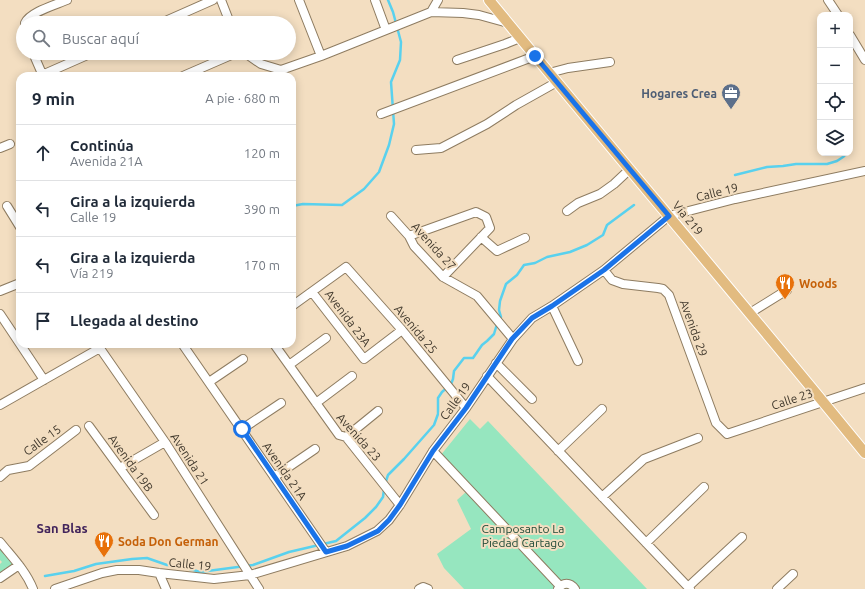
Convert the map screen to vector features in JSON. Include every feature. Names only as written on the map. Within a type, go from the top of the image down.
[{"type":"main road","name":"Vía 219","points":[[489,0],[865,453]]},
{"type":"street","points":[[32,16],[66,0]]},
{"type":"street","points":[[177,16],[213,0]]},
{"type":"street","points":[[221,0],[227,16]]},
{"type":"street","points":[[299,0],[321,56]]},
{"type":"street","points":[[375,0],[386,30]]},
{"type":"street","points":[[431,12],[438,0]]},
{"type":"street","points":[[828,0],[836,12]]},
{"type":"street","points":[[255,60],[261,64],[281,70],[321,56],[431,12],[479,14],[508,23]]},
{"type":"street","points":[[457,60],[520,38]]},
{"type":"street","points":[[853,40],[865,60]]},
{"type":"street","points":[[381,114],[535,56]]},
{"type":"street","points":[[36,60],[40,72]]},
{"type":"street","points":[[51,72],[77,60]]},
{"type":"street","points":[[192,72],[220,60]]},
{"type":"street","points":[[549,73],[568,68],[610,62]]},
{"type":"street","points":[[416,150],[441,148],[488,124],[557,82]]},
{"type":"street","points":[[0,148],[10,144]]},
{"type":"street","points":[[567,211],[578,203],[600,194],[614,184],[630,169]]},
{"type":"street","name":"Calle 19","points":[[55,589],[102,573],[117,570],[139,570],[214,579],[250,575],[347,546],[378,531],[389,520],[400,505],[433,451],[466,408],[512,339],[532,318],[604,270],[669,216],[735,199],[865,171]]},
{"type":"street","points":[[7,206],[16,221]]},
{"type":"street","points":[[409,236],[476,212],[486,217],[490,228],[443,277]]},
{"type":"street","name":"Avenida 27","points":[[391,216],[409,236],[414,246],[443,277],[477,296],[512,339]]},
{"type":"street","points":[[481,236],[496,251],[525,238]]},
{"type":"street","name":"Avenida 25","points":[[312,292],[346,266],[402,330],[466,408]]},
{"type":"street","name":"Avenida 29","points":[[604,270],[612,280],[623,284],[663,289],[669,295],[716,423],[727,434]]},
{"type":"street","points":[[0,291],[16,285]]},
{"type":"street","points":[[750,313],[787,290]]},
{"type":"street","points":[[296,303],[312,292]]},
{"type":"street","name":"Avenida 23A","points":[[312,292],[364,359],[402,330]]},
{"type":"street","points":[[552,306],[578,361]]},
{"type":"street","points":[[0,314],[16,338]]},
{"type":"street","points":[[289,365],[326,338]]},
{"type":"street","points":[[23,348],[44,380]]},
{"type":"street","points":[[0,405],[44,380],[95,348]]},
{"type":"street","name":"Avenida 21","points":[[99,348],[165,442],[259,589]]},
{"type":"street","name":"Avenida 21A","points":[[185,348],[326,552]]},
{"type":"street","name":"Avenida 23","points":[[277,348],[339,435],[346,437],[400,505]]},
{"type":"street","points":[[209,382],[244,359]]},
{"type":"street","points":[[496,363],[532,399]]},
{"type":"street","points":[[316,403],[352,376]]},
{"type":"street","points":[[487,376],[689,588],[742,537]]},
{"type":"street","name":"Calle 23","points":[[727,434],[865,388]]},
{"type":"street","points":[[242,429],[281,402]]},
{"type":"street","points":[[558,450],[602,409]]},
{"type":"street","points":[[346,437],[378,411]]},
{"type":"street","name":"Avenida 19B","points":[[89,426],[154,514]]},
{"type":"street","name":"Calle 15","points":[[0,477],[8,470],[29,466],[76,430]]},
{"type":"street","points":[[602,497],[644,459],[698,438]]},
{"type":"street","points":[[120,468],[165,442]]},
{"type":"street","points":[[274,477],[315,449]]},
{"type":"street","points":[[433,451],[559,587],[563,584],[569,584],[575,589]]},
{"type":"street","points":[[646,543],[704,487]]},
{"type":"street","points":[[0,542],[19,565],[30,581],[33,589]]},
{"type":"street","points":[[0,578],[19,565]]},
{"type":"street","points":[[159,573],[166,589]]},
{"type":"street","points":[[777,589],[793,574]]},
{"type":"green space","name":"Camposanto La Piedad Cartago","points":[[470,419],[480,429],[488,421],[647,589],[464,589],[444,568],[437,554],[471,529],[457,500],[466,492],[436,461]]},
{"type":"green space","points":[[0,548],[13,564],[0,573],[0,564],[2,562],[0,560]]},
{"type":"waterway","points":[[296,205],[303,204],[342,205],[364,189],[379,172],[389,145],[394,124],[391,82],[400,60],[401,42],[393,12],[388,0]]},
{"type":"waterway","points":[[735,175],[767,167],[796,164],[827,164],[837,161],[844,156]]},
{"type":"waterway","points":[[499,320],[501,317],[499,310],[500,301],[506,284],[517,275],[524,265],[535,263],[547,257],[570,252],[587,245],[603,235],[607,225],[634,205]]},
{"type":"waterway","points":[[385,484],[388,475],[434,425],[438,414],[438,398],[451,384],[454,371],[464,358],[473,358],[482,345],[494,334],[497,324]]},
{"type":"waterway","points":[[45,576],[74,571],[96,564],[147,558],[167,565],[180,566],[200,572],[253,565],[289,552],[336,541],[365,518],[376,507],[383,497],[384,489]]},
{"type":"place","name":"Hogares Crea","points":[[731,110]]},
{"type":"place","name":"Woods","points":[[785,300]]},
{"type":"place","name":"Soda Don German","points":[[104,558]]},
{"type":"district","name":"San Blas","points":[[62,528]]},
{"type":"route","points":[[242,429],[326,552],[347,546],[378,531],[389,520],[400,505],[433,451],[466,408],[512,339],[532,318],[604,270],[669,216],[535,56]]}]
